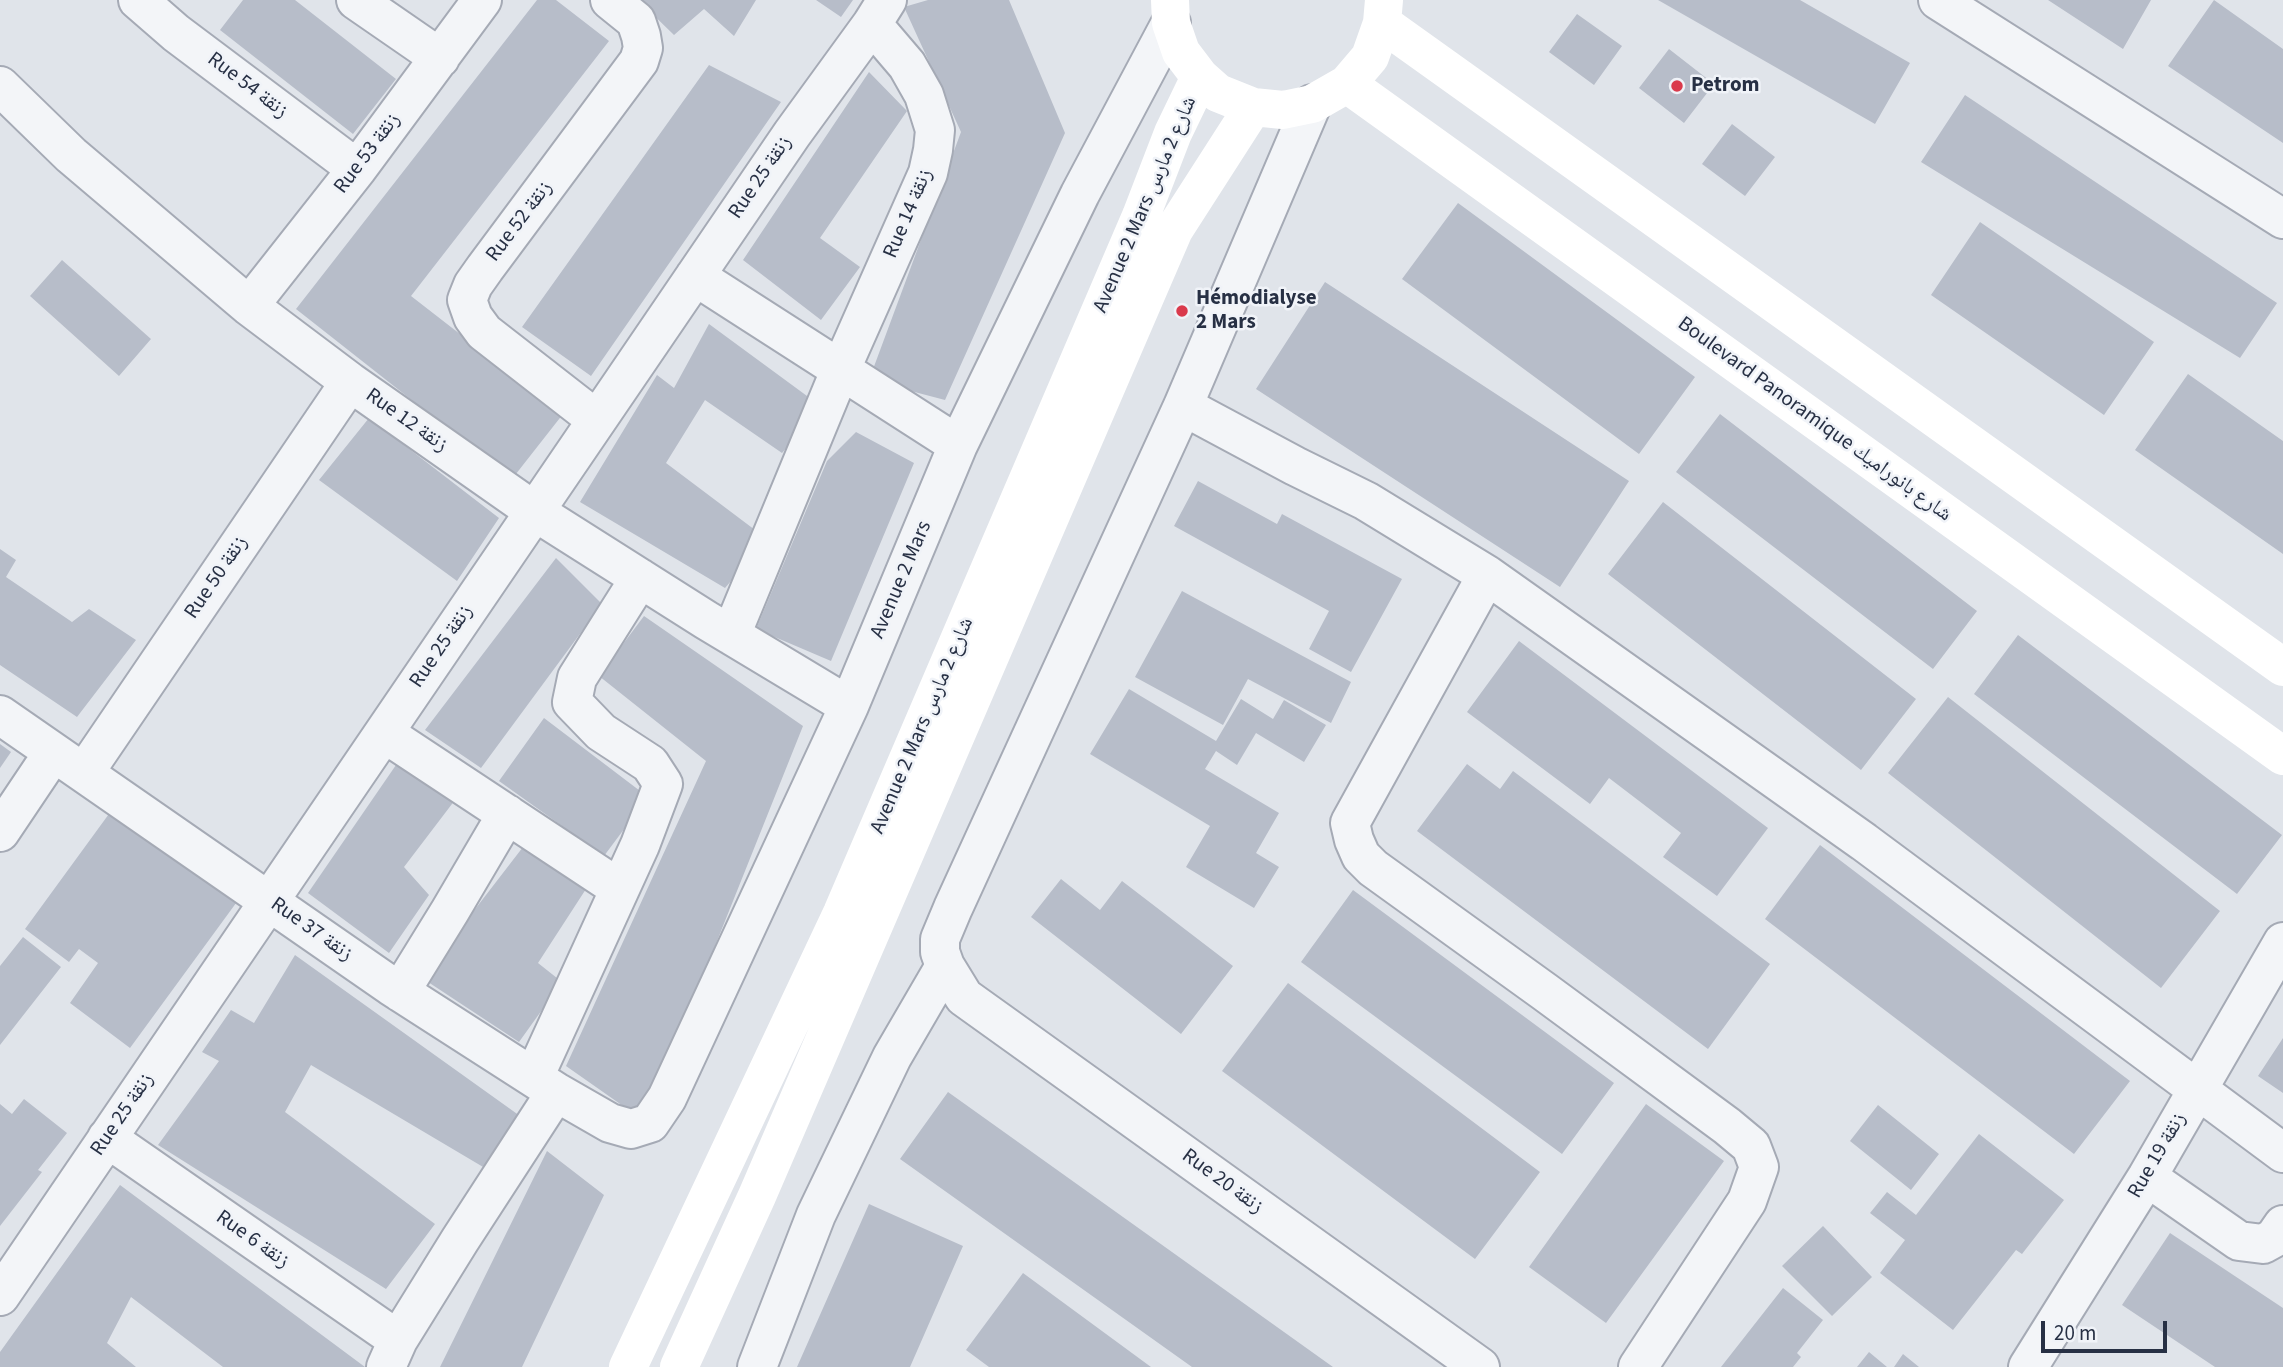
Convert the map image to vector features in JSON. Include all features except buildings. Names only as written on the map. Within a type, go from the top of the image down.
[{"type":"main road","points":[[1170,11],[1181,52],[1200,77],[1218,93],[1253,107],[1283,110],[1312,104],[1347,84],[1370,57],[1383,12],[2283,667]]},
{"type":"main road","name":"Avenue 2 Mars شارع 2 مارس","points":[[628,1367],[842,914],[1142,216],[1173,133],[1200,77]]},
{"type":"main road","name":"Boulevard Panoramique شارع بانوراميك","points":[[1347,84],[2283,756]]},
{"type":"main road","name":"Avenue 2 Mars شارع 2 مارس","points":[[679,1367],[757,1196],[1174,230],[1253,107]]},
{"type":"street","name":"Rue 54 زنقة","points":[[138,0],[176,33],[357,169]]},
{"type":"street","points":[[356,0],[440,58]]},
{"type":"street","name":"Rue 53 زنقة","points":[[249,306],[357,169],[482,0]]},
{"type":"street","name":"Rue 52 زنقة","points":[[597,420],[484,332],[473,317],[467,300],[473,285],[485,268],[639,61],[643,48],[636,21],[610,0]]},
{"type":"street","points":[[1938,0],[2283,219]]},
{"type":"street","name":"Avenue 2 Mars","points":[[631,1129],[650,1123],[667,1098],[849,706],[958,445],[1170,11]]},
{"type":"street","name":"Rue 25 زنقة","points":[[0,1296],[792,134],[880,12]]},
{"type":"street","name":"Rue 14 زنقة","points":[[730,635],[840,371],[928,173],[935,130],[925,95],[880,12]]},
{"type":"street","name":"Rue 12 زنقة","points":[[0,86],[71,155],[249,306],[350,382],[534,511],[730,635],[849,706]]},
{"type":"street","points":[[757,1367],[817,1215],[892,1058],[955,981],[940,952],[940,939],[1183,406],[1312,104]]},
{"type":"street","points":[[695,276],[958,445]]},
{"type":"street","name":"Rue 50 زنقة","points":[[0,832],[69,763],[350,382]]},
{"type":"street","points":[[1183,406],[1366,501],[1487,575],[1864,842],[2283,1153]]},
{"type":"street","points":[[1487,575],[1350,822],[1361,856],[1373,868],[1566,1007],[1751,1146],[1759,1167],[1747,1201],[1638,1367]]},
{"type":"street","points":[[392,1354],[460,1240],[545,1085],[663,784],[650,764],[601,732],[572,702],[577,678],[640,578]]},
{"type":"street","name":"Rue 37 زنقة","points":[[0,715],[400,992],[545,1085],[610,1123],[631,1129]]},
{"type":"street","points":[[384,733],[620,889]]},
{"type":"street","points":[[400,992],[507,814]]},
{"type":"street","name":"Rue 19 زنقة","points":[[2028,1367],[2147,1177],[2283,942]]},
{"type":"street","name":"Rue 20 زنقة","points":[[955,981],[1480,1367]]},
{"type":"street","name":"Rue 6 زنقة","points":[[107,1138],[392,1354]]},
{"type":"street","points":[[2147,1177],[2239,1241],[2263,1244],[2274,1238],[2283,1225]]},
{"type":"place","name":"Petrom","points":[[1677,86]]},
{"type":"place","name":"Hémodialyse 2 Mars","points":[[1182,311]]}]
